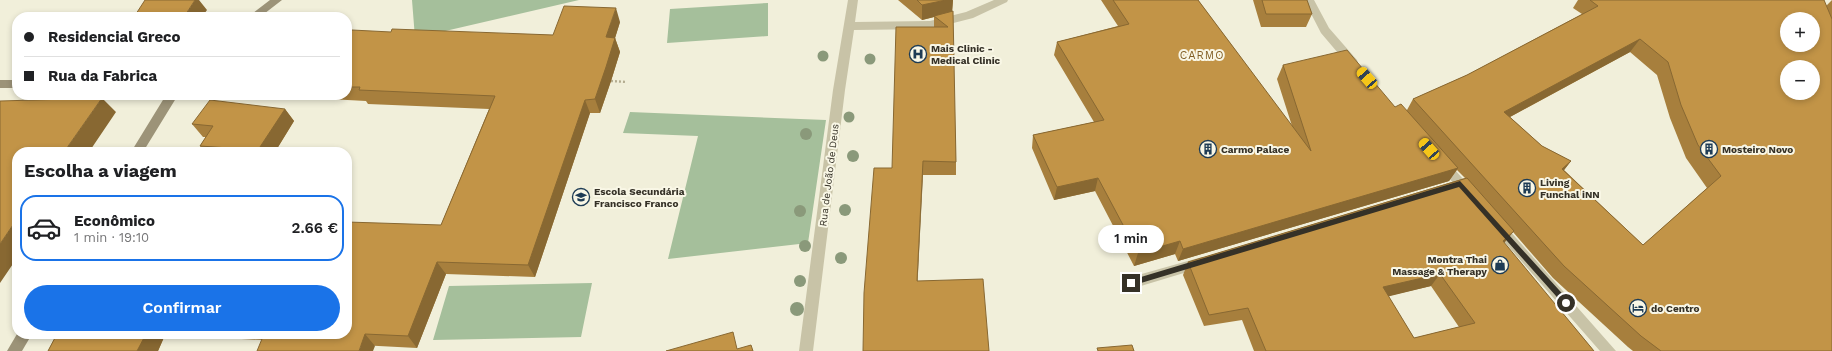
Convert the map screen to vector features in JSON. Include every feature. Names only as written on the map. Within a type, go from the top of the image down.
[{"type":"main road","points":[[260,12],[276,0]]},
{"type":"main road","points":[[0,84],[12,84]]},
{"type":"main road","points":[[140,147],[169,100]]},
{"type":"main road","points":[[14,351],[22,339]]},
{"type":"street","name":"Rua de João de Deus","points":[[806,351],[853,0]]},
{"type":"street","points":[[849,26],[930,25],[969,15],[1003,0]]},
{"type":"street","points":[[1309,0],[1325,30],[1362,72]]},
{"type":"street","points":[[1434,154],[1476,202]]},
{"type":"street","points":[[1446,188],[1460,184]]},
{"type":"street","points":[[1487,214],[1609,351]]},
{"type":"street","points":[[1131,283],[1213,258]]},
{"type":"path","points":[[611,81],[627,82]]},
{"type":"green space","points":[[412,0],[579,0],[415,38]]},
{"type":"green space","points":[[768,3],[768,36],[667,43],[670,9]]},
{"type":"green space","points":[[630,112],[826,120],[808,243],[668,259],[698,136],[623,133]]},
{"type":"green space","points":[[592,283],[581,337],[433,340],[449,286]]},
{"type":"building","points":[[145,0],[195,0],[187,12],[137,12]]},
{"type":"building","points":[[917,0],[946,0],[922,5]]},
{"type":"building","points":[[1113,0],[1198,0],[1311,151],[1283,65],[1347,50],[1395,107],[1401,104],[1458,168],[1183,249],[1180,241],[1138,253],[1098,178],[1057,187],[1033,135],[1104,120],[1057,42],[1129,24]]},
{"type":"building","points":[[1262,0],[1307,0],[1312,14],[1266,14]]},
{"type":"building","points":[[1590,0],[1824,0],[1832,19],[1832,351],[1661,351],[1641,336],[1564,266],[1413,99],[1467,75],[1598,6]],"holes":[[[1640,39],[1668,62],[1681,105],[1698,145],[1721,176],[1643,245],[1562,169],[1571,161],[1542,146],[1504,112]]]},
{"type":"building","name":"Escola Secundária Francisco Franco","points":[[564,6],[616,8],[606,37],[615,38],[606,67],[595,99],[585,100],[528,265],[437,262],[408,336],[365,334],[359,351],[257,351],[262,339],[352,339],[352,222],[441,225],[495,96],[359,90],[360,87],[352,87],[352,30],[391,32],[392,29],[553,35]]},
{"type":"building","points":[[953,11],[956,162],[923,161],[917,281],[983,279],[989,351],[863,351],[864,293],[874,168],[892,168],[896,27],[948,27],[934,16]]},
{"type":"building","points":[[101,100],[68,147],[12,147],[12,226],[0,244],[0,101]]},
{"type":"building","points":[[210,100],[285,109],[260,147],[200,146],[213,126],[192,124]]},
{"type":"building","points":[[1467,178],[1514,231],[1503,241],[1594,351],[1266,351],[1248,308],[1209,315],[1188,262]],"holes":[[[1440,274],[1475,323],[1414,338],[1383,287]]]},
{"type":"building","points":[[733,332],[737,349],[751,345],[753,351],[666,351]]},
{"type":"building","points":[[54,339],[143,339],[137,351],[48,351]]},
{"type":"building","points":[[1132,345],[1134,351],[1098,351],[1097,348]]},
{"type":"place","name":"Mais Clinic - Medical Clinic","points":[[918,54]]},
{"type":"place","name":"Carmo Palace","points":[[1208,149]]},
{"type":"place","name":"Mosteiro Novo","points":[[1709,149]]},
{"type":"place","name":"Living Funchal iNN","points":[[1527,188]]},
{"type":"place","name":"Escola Secundária Francisco Franco","points":[[581,197]]},
{"type":"place","name":"Montra Thai Massage & Therapy","points":[[1500,265]]},
{"type":"place","name":"do Centro","points":[[1638,308]]},
{"type":"district","name":"CARMO","points":[[1202,55]]},
{"type":"route","points":[[1131,283],[1460,184],[1566,303]]}]
